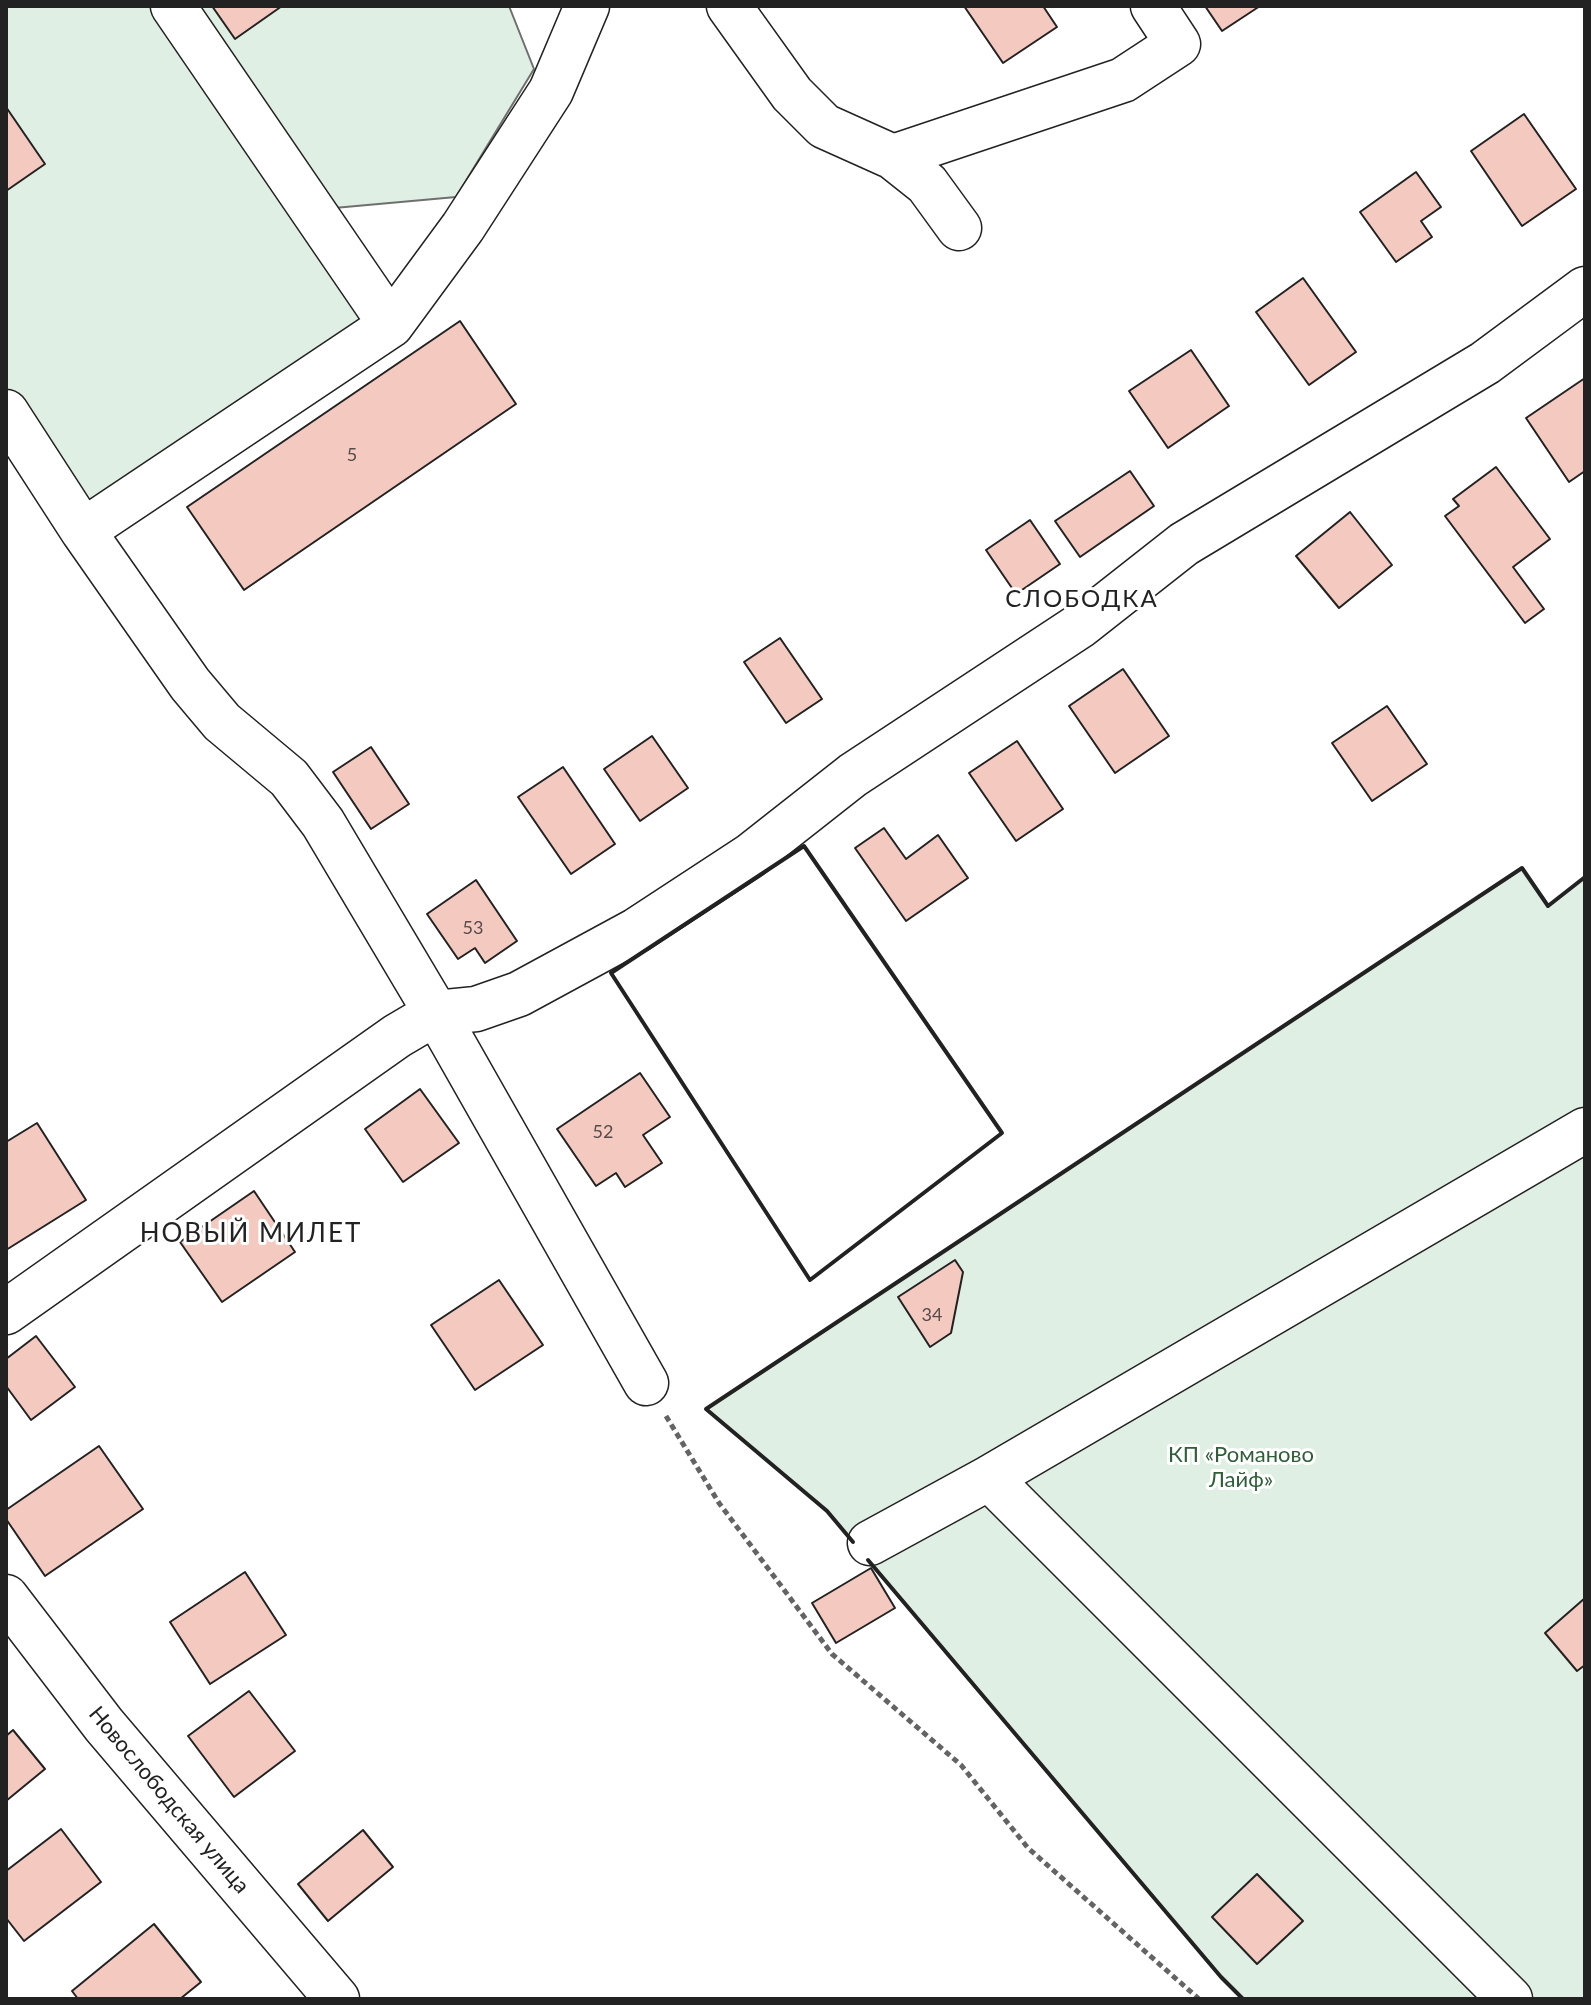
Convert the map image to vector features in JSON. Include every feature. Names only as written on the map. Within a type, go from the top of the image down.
[{"type":"street","points":[[173,6],[391,325]]},
{"type":"street","points":[[83,531],[391,325],[463,227],[551,91],[587,6]]},
{"type":"street","points":[[729,6],[792,94],[824,126],[893,157],[927,184],[959,228]]},
{"type":"street","points":[[893,157],[1123,80],[1178,44],[1153,6]]},
{"type":"street","points":[[6,1312],[397,1036],[436,1013],[476,1009],[519,994],[637,930],[750,856],[853,775],[1081,625],[1184,544],[1485,363],[1585,289]]},
{"type":"street","points":[[6,412],[83,531],[190,684],[222,722],[289,778],[323,823],[436,1013],[646,1383]]},
{"type":"street","points":[[870,1543],[989,1478],[1585,1130]]},
{"type":"street","points":[[989,1478],[1510,1999]]},
{"type":"street","name":"Новослободская улица","points":[[6,1597],[104,1725],[337,1999]]},
{"type":"path","points":[[646,1383],[719,1503],[832,1654],[961,1765],[1028,1848],[1199,1999]]},
{"type":"green space","points":[[6,6],[509,6],[534,69],[456,197],[312,210],[391,325],[83,531],[6,411]]},
{"type":"green space","name":"КП «Романово Лайф»","points":[[1522,868],[1548,906],[1585,877],[1585,1999],[1243,1999],[1221,1977],[827,1511],[706,1409]]},
{"type":"building","points":[[212,6],[282,6],[235,39]]},
{"type":"building","points":[[964,6],[1043,6],[1057,27],[1003,63]]},
{"type":"building","points":[[1205,6],[1260,6],[1222,31]]},
{"type":"building","points":[[6,107],[45,164],[6,191]]},
{"type":"building","points":[[1524,114],[1576,189],[1522,226],[1471,151]]},
{"type":"building","points":[[1416,172],[1441,207],[1421,221],[1432,237],[1396,262],[1360,212]]},
{"type":"building","points":[[1303,278],[1356,352],[1309,385],[1256,312]]},
{"type":"building","points":[[460,321],[516,404],[244,590],[187,507]]},
{"type":"building","points":[[1191,350],[1229,406],[1168,448],[1129,391]]},
{"type":"building","points":[[1585,378],[1585,471],[1569,482],[1526,418]]},
{"type":"building","points":[[1496,467],[1550,539],[1513,567],[1544,609],[1525,623],[1445,516],[1459,506],[1453,499]]},
{"type":"building","points":[[1130,471],[1154,506],[1080,557],[1055,521]]},
{"type":"building","points":[[1350,512],[1392,565],[1339,608],[1296,556]]},
{"type":"building","points":[[1030,520],[1060,564],[1016,594],[986,550]]},
{"type":"building","points":[[780,638],[822,699],[786,723],[744,662]]},
{"type":"building","points":[[1123,669],[1169,736],[1115,773],[1069,706]]},
{"type":"building","points":[[1387,706],[1427,764],[1372,801],[1332,743]]},
{"type":"building","points":[[652,736],[688,788],[640,821],[604,769]]},
{"type":"building","points":[[1017,741],[1063,809],[1016,841],[969,773]]},
{"type":"building","points":[[371,747],[409,804],[371,829],[333,772]]},
{"type":"building","points":[[563,767],[615,844],[571,874],[518,797]]},
{"type":"building","points":[[884,828],[906,859],[938,835],[968,878],[906,921],[855,848]]},
{"type":"building","points":[[476,880],[517,941],[485,963],[475,948],[458,959],[427,914]]},
{"type":"building","points":[[640,1073],[670,1117],[643,1135],[662,1163],[625,1187],[616,1173],[596,1186],[557,1129]]},
{"type":"building","points":[[420,1089],[459,1143],[403,1182],[365,1129]]},
{"type":"building","points":[[37,1123],[86,1200],[6,1250],[6,1142]]},
{"type":"building","points":[[254,1191],[295,1252],[222,1302],[180,1242]]},
{"type":"building","points":[[955,1260],[963,1272],[951,1333],[930,1347],[898,1297]]},
{"type":"building","points":[[499,1280],[543,1345],[475,1390],[431,1325]]},
{"type":"building","points":[[36,1336],[75,1387],[31,1420],[6,1386],[6,1359]]},
{"type":"building","points":[[99,1446],[143,1509],[45,1576],[6,1519],[6,1510]]},
{"type":"building","points":[[871,1568],[895,1608],[836,1643],[812,1603]]},
{"type":"building","points":[[245,1572],[286,1635],[210,1684],[170,1622]]},
{"type":"building","points":[[1585,1598],[1585,1665],[1577,1671],[1545,1633]]},
{"type":"building","points":[[249,1691],[295,1751],[234,1797],[188,1736]]},
{"type":"building","points":[[13,1730],[45,1769],[6,1801],[6,1736]]},
{"type":"building","points":[[61,1829],[101,1882],[24,1941],[6,1918],[6,1871]]},
{"type":"building","points":[[363,1830],[393,1867],[328,1921],[298,1884]]},
{"type":"building","points":[[1257,1874],[1303,1921],[1257,1964],[1212,1917]]},
{"type":"building","points":[[154,1924],[201,1982],[180,1999],[78,1999],[72,1991]]},
{"type":"wall","points":[[804,846],[1002,1133],[810,1280],[611,973],[804,846]]},
{"type":"wall","points":[[853,1542],[827,1511],[706,1409],[1522,868],[1548,906],[1585,877]]},
{"type":"wall","points":[[868,1560],[1221,1977],[1243,1999]]},
{"type":"district","name":"СЛОБОДКА","points":[[1082,599]]},
{"type":"district","name":"НОВЫЙ МИЛЕТ","points":[[251,1234]]}]
